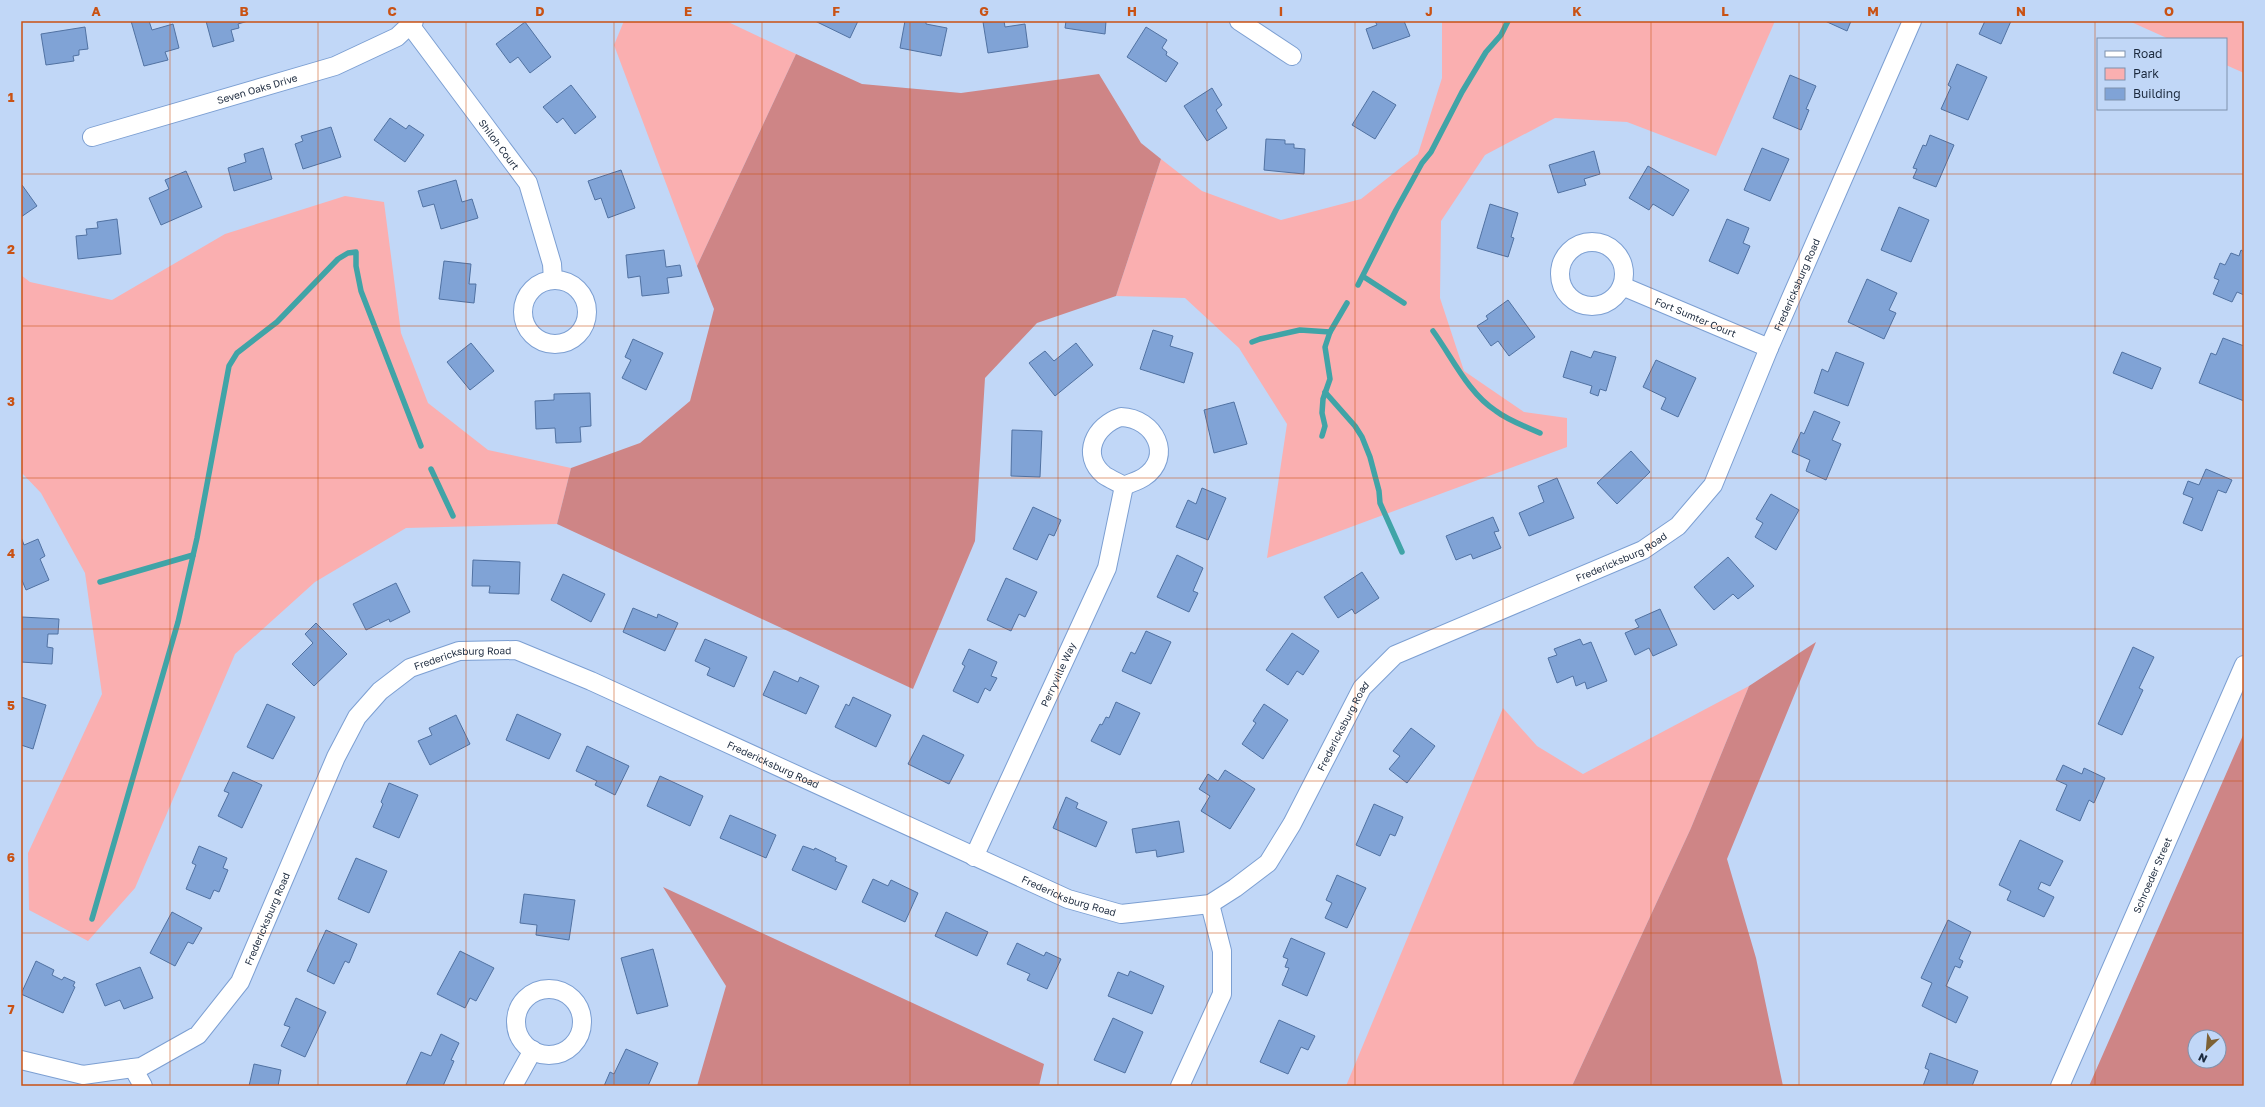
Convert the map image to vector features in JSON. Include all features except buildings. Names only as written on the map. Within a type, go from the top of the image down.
[{"type":"street","points":[[1239,21],[1292,56]]},
{"type":"street","name":"Fredericksburg Road","points":[[21,1060],[83,1075],[141,1067],[198,1035],[240,982],[336,757],[357,717],[380,691],[410,668],[459,651],[516,650],[591,681],[1068,899],[1120,914],[1210,904],[1235,888],[1268,863],[1292,824],[1362,688],[1395,655],[1643,550],[1678,526],[1712,485],[1769,348],[1912,21]]},
{"type":"street","name":"Seven Oaks Drive","points":[[92,137],[335,66],[397,37],[412,23]]},
{"type":"street","name":"Shiloh Court","points":[[412,23],[528,183],[552,264],[553,280]]},
{"type":"street","name":"Fort Sumter Court","points":[[1622,286],[1769,348]]},
{"type":"street","name":"Perryville Way","points":[[974,857],[1107,568],[1124,486]]},
{"type":"street","name":"Schroeder Street","points":[[2060,1086],[2244,665]]},
{"type":"street","points":[[1180,1086],[1222,994],[1222,951],[1210,904]]},
{"type":"street","points":[[513,1086],[533,1050]]},
{"type":"street","points":[[133,1068],[143,1086]]},
{"type":"green space","points":[[624,21],[726,21],[796,54],[697,266],[614,45]]},
{"type":"green space","points":[[1442,21],[1775,21],[1716,156],[1627,122],[1555,118],[1485,155],[1441,221],[1440,298],[1464,371],[1524,412],[1567,418],[1567,447],[1267,558],[1287,424],[1239,348],[1185,298],[1116,296],[1161,159],[1202,191],[1281,220],[1361,199],[1418,154],[1442,78]]},
{"type":"green space","points":[[2129,21],[2244,21],[2244,73],[2227,65],[2227,38],[2167,38]]},
{"type":"green space","points":[[345,196],[384,202],[401,333],[428,403],[488,450],[571,468],[557,524],[406,528],[315,582],[235,654],[135,888],[88,941],[29,910],[28,853],[102,694],[85,573],[41,493],[21,472],[21,275],[30,282],[112,300],[225,234]]},
{"type":"green space","points":[[1749,686],[1691,828],[1572,1086],[1346,1086],[1503,708],[1537,746],[1583,774]]},
{"type":"shaded area","points":[[796,54],[862,84],[961,93],[1099,74],[1141,143],[1161,159],[1116,296],[1037,323],[985,378],[975,541],[913,689],[557,524],[571,468],[640,443],[690,401],[714,309],[697,266]]},
{"type":"shaded area","points":[[1816,642],[1727,859],[1756,958],[1783,1086],[1572,1086],[1691,828],[1749,686]]},
{"type":"shaded area","points":[[2244,733],[2244,1086],[2089,1086]]},
{"type":"shaded area","points":[[663,887],[1044,1064],[1039,1086],[697,1086],[726,986]]},
{"type":"waterway","points":[[1358,285],[1396,210],[1422,163],[1431,152],[1462,92],[1486,52],[1501,35],[1508,21]]},
{"type":"waterway","points":[[92,919],[178,622],[197,538],[229,366],[237,353],[277,322],[338,259],[348,253],[356,252],[356,266],[361,291],[421,446]]},
{"type":"waterway","points":[[1364,277],[1404,303]]},
{"type":"waterway","points":[[1322,436],[1325,426],[1322,413],[1323,399],[1330,379],[1325,347],[1330,332],[1347,303]]},
{"type":"waterway","points":[[1252,342],[1300,330],[1330,332]]},
{"type":"waterway","points":[[1433,331],[1461,374],[1477,395],[1501,415],[1540,433]]},
{"type":"waterway","points":[[1325,392],[1355,426],[1362,437],[1370,457],[1379,491],[1380,503],[1402,552]]},
{"type":"waterway","points":[[431,469],[453,516]]},
{"type":"waterway","points":[[100,582],[193,555]]}]
